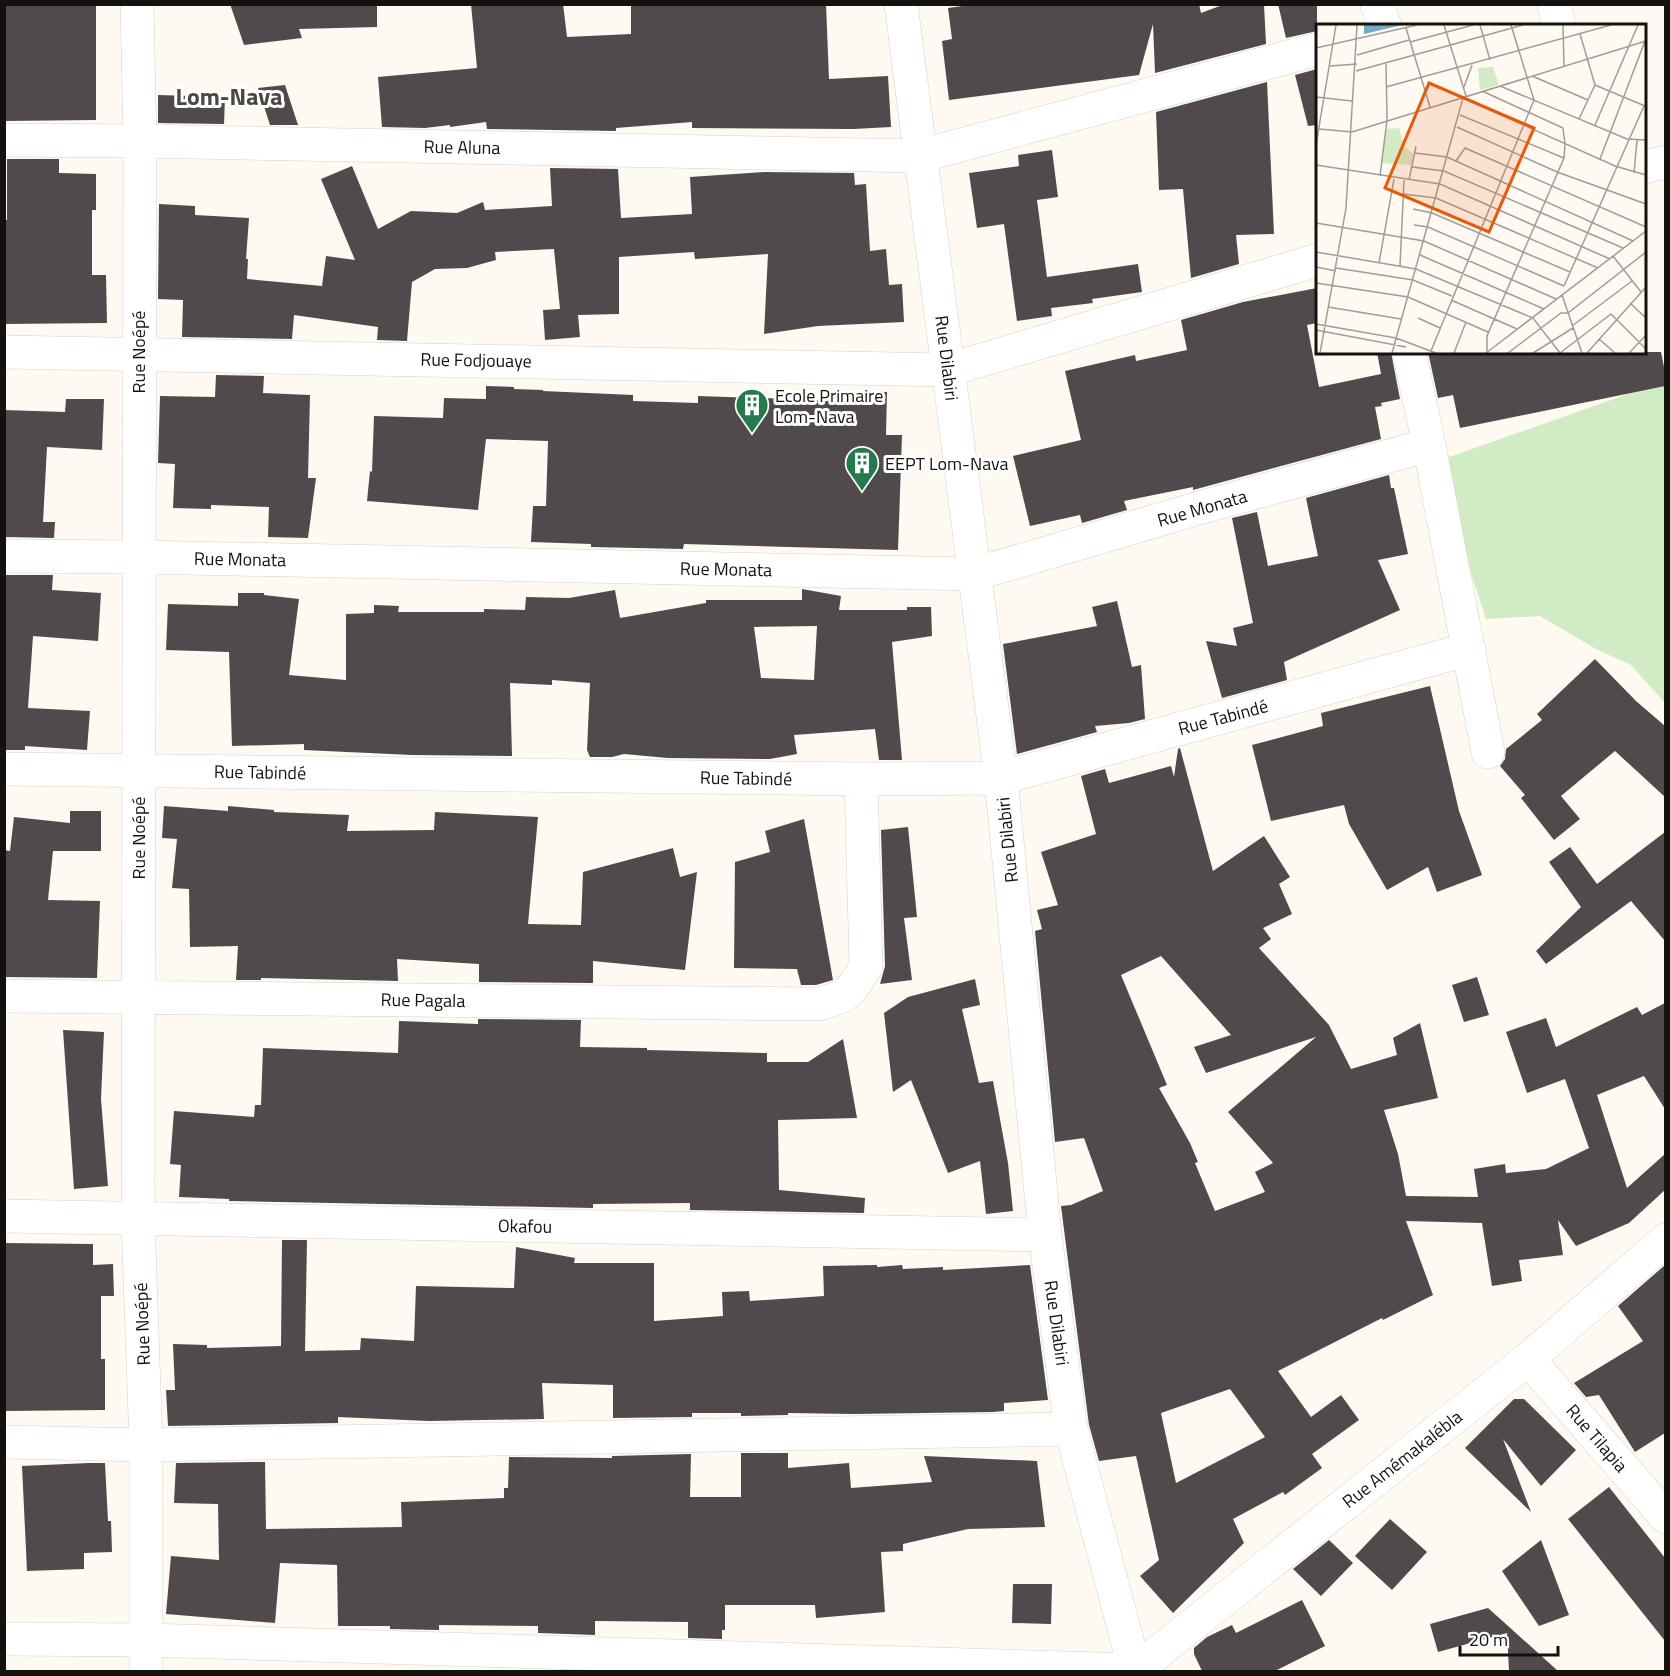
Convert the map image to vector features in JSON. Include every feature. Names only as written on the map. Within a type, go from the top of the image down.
[{"type":"street","name":"Rue Noépé","points":[[137,4],[140,141],[138,1219],[146,1445],[146,1656]]},
{"type":"street","name":"Rue Dilabiri","points":[[901,4],[1000,778],[1045,1235],[1071,1429],[1134,1671]]},
{"type":"street","points":[[1377,4],[1384,24]]},
{"type":"street","points":[[1554,4],[1559,24]]},
{"type":"street","name":"Rue Aluna","points":[[4,140],[920,156],[1316,49]]},
{"type":"street","points":[[1646,167],[1665,162]]},
{"type":"street","name":"Rue Fodjouaye","points":[[4,352],[948,370],[1316,260]]},
{"type":"street","points":[[1409,354],[1488,752]]},
{"type":"street","name":"Rue Monata","points":[[4,556],[975,574],[1217,503],[1429,445]]},
{"type":"street","name":"Rue Tabindé","points":[[4,769],[861,779],[1000,778],[1469,649]]},
{"type":"street","name":"Rue Pagala","points":[[4,996],[819,1004],[841,998],[855,986],[866,966],[861,779]]},
{"type":"street","name":"Okafou","points":[[4,1216],[1045,1235]]},
{"type":"street","name":"Rue Amémakalébla","points":[[1134,1671],[1528,1359],[1665,1240]]},
{"type":"street","name":"Rue Tilapia","points":[[1528,1359],[1665,1517]]},
{"type":"street","points":[[4,1442],[146,1445],[1071,1429]]},
{"type":"street","points":[[4,1639],[146,1656],[1134,1671]]},
{"type":"green space","points":[[1665,381],[1665,703],[1631,665],[1596,649],[1540,616],[1486,619],[1435,462]]},
{"type":"building","points":[[4,4],[96,4],[96,120],[4,121]]},
{"type":"building","points":[[230,4],[377,4],[377,27],[299,29],[302,38],[244,45]]},
{"type":"building","points":[[471,4],[563,4],[567,37],[631,34],[631,4],[826,4],[829,79],[888,76],[891,127],[853,129],[692,128],[692,122],[616,128],[616,131],[487,129],[486,122],[450,127],[450,125],[425,128],[382,127],[378,77],[477,68]]},
{"type":"building","points":[[976,4],[1199,4],[1201,13],[1225,4],[1264,4],[1266,44],[1155,73],[1153,24],[1139,75],[949,100],[942,41],[952,39],[948,8]]},
{"type":"building","points":[[1278,4],[1317,4],[1316,31],[1286,38]]},
{"type":"building","points":[[1316,69],[1316,125],[1308,126],[1295,75]]},
{"type":"building","points":[[1267,82],[1274,234],[1236,235],[1239,264],[1191,278],[1183,189],[1159,190],[1156,112]]},
{"type":"building","points":[[285,85],[298,125],[270,125],[258,88]]},
{"type":"building","points":[[158,95],[225,97],[224,124],[158,123]]},
{"type":"building","points":[[1052,150],[1058,197],[1037,200],[1047,277],[1138,264],[1142,292],[1092,299],[1093,303],[1051,308],[1052,316],[1017,321],[1004,224],[977,228],[969,173],[1019,166],[1018,155]]},
{"type":"building","points":[[7,159],[59,159],[59,173],[96,174],[96,210],[92,210],[92,275],[106,275],[107,323],[4,324],[4,220],[7,220]]},
{"type":"building","points":[[352,166],[378,229],[411,211],[457,213],[483,202],[485,210],[552,206],[550,168],[618,169],[621,218],[692,214],[690,177],[764,172],[854,173],[855,185],[866,184],[870,251],[886,249],[889,285],[902,284],[904,322],[818,326],[764,334],[768,254],[695,259],[694,252],[619,257],[619,314],[578,315],[580,337],[545,340],[543,310],[560,309],[554,249],[495,252],[496,260],[467,268],[435,269],[412,282],[407,341],[377,340],[378,327],[294,315],[292,339],[182,337],[183,300],[158,299],[159,204],[195,206],[195,215],[249,218],[247,279],[322,286],[326,256],[355,260],[321,179]]},
{"type":"building","points":[[1316,288],[1316,323],[1307,325],[1319,387],[1381,374],[1377,354],[1391,354],[1400,399],[1381,403],[1382,406],[1375,407],[1381,439],[1193,490],[1193,487],[1124,501],[1127,510],[1082,523],[1080,515],[1030,526],[1013,456],[1081,440],[1065,371],[1135,355],[1136,361],[1187,350],[1181,320],[1243,302]]},
{"type":"building","points":[[1646,352],[1661,352],[1665,372],[1665,386],[1460,428],[1453,395],[1438,398],[1428,354],[1646,354]]},
{"type":"building","points":[[216,375],[264,376],[263,393],[310,395],[308,478],[316,478],[308,538],[268,537],[269,507],[211,505],[211,509],[173,508],[175,464],[158,463],[160,396],[215,397]]},
{"type":"building","points":[[486,386],[633,395],[633,401],[698,403],[698,396],[819,400],[820,390],[887,392],[886,435],[902,435],[898,550],[684,544],[683,549],[591,547],[591,544],[531,542],[533,506],[546,506],[548,441],[486,439],[478,510],[367,501],[370,471],[372,472],[374,416],[443,418],[444,398],[486,399]]},
{"type":"building","points":[[66,399],[104,399],[102,450],[47,447],[43,522],[55,522],[54,538],[4,537],[4,410],[65,412]]},
{"type":"building","points":[[1389,475],[1391,488],[1394,488],[1408,554],[1378,560],[1400,610],[1284,662],[1287,680],[1222,698],[1206,641],[1237,646],[1233,628],[1253,623],[1232,518],[1257,512],[1268,566],[1318,556],[1306,498]]},
{"type":"building","points":[[4,575],[53,575],[52,590],[101,593],[98,641],[33,636],[28,708],[90,711],[87,750],[25,746],[25,750],[4,750]]},
{"type":"building","points":[[802,589],[841,596],[839,610],[907,610],[907,607],[931,607],[932,636],[892,642],[902,760],[879,760],[875,729],[794,735],[797,754],[770,759],[668,758],[624,754],[612,757],[590,757],[587,750],[590,683],[552,680],[552,685],[510,683],[512,756],[412,755],[304,750],[304,744],[232,746],[229,652],[166,650],[168,604],[238,606],[238,593],[264,593],[264,595],[299,599],[289,675],[346,680],[346,614],[374,613],[374,605],[399,606],[398,612],[525,610],[526,597],[569,598],[615,590],[620,618],[706,603],[706,600],[802,600]],"holes":[[[817,626],[814,680],[761,678],[754,627]]]},
{"type":"building","points":[[1117,601],[1132,667],[1141,665],[1145,719],[1095,726],[1097,732],[1017,754],[1003,644],[1097,626],[1092,607]]},
{"type":"building","points":[[1595,659],[1636,701],[1665,726],[1665,797],[1615,751],[1561,796],[1580,819],[1554,840],[1521,798],[1525,795],[1500,766],[1505,759],[1506,749],[1542,720],[1537,714]]},
{"type":"building","points":[[1430,686],[1459,811],[1482,875],[1437,892],[1428,867],[1387,890],[1349,824],[1344,805],[1271,821],[1252,745],[1323,726],[1321,713]]},
{"type":"building","points":[[1180,748],[1213,871],[1264,836],[1290,877],[1279,884],[1292,914],[1263,928],[1271,939],[1259,948],[1329,1025],[1351,1069],[1397,1055],[1393,1038],[1420,1023],[1438,1098],[1384,1110],[1398,1154],[1406,1196],[1478,1197],[1474,1169],[1505,1164],[1506,1173],[1546,1169],[1589,1148],[1565,1079],[1527,1093],[1506,1032],[1546,1018],[1556,1047],[1637,1007],[1642,1015],[1665,1003],[1665,1109],[1644,1076],[1597,1095],[1627,1188],[1665,1154],[1665,1190],[1629,1223],[1576,1246],[1558,1220],[1563,1255],[1519,1260],[1522,1281],[1492,1286],[1482,1223],[1406,1221],[1433,1295],[1383,1320],[1382,1318],[1278,1371],[1311,1417],[1341,1395],[1359,1420],[1312,1454],[1322,1468],[1285,1495],[1283,1492],[1233,1519],[1244,1543],[1173,1613],[1140,1576],[1159,1560],[1136,1456],[1099,1461],[1089,1425],[1061,1206],[1071,1205],[1103,1191],[1084,1138],[1055,1142],[1035,931],[1042,929],[1037,910],[1058,905],[1041,852],[1096,834],[1081,776],[1105,769],[1109,783],[1171,766],[1174,777]],"holes":[[[1161,956],[1231,1035],[1194,1047],[1206,1073],[1316,1037],[1228,1112],[1273,1163],[1255,1172],[1265,1192],[1215,1211],[1195,1163],[1198,1162],[1190,1143],[1159,1088],[1167,1085],[1121,975]],[[1230,1389],[1265,1437],[1176,1483],[1161,1413]]]},
{"type":"building","points":[[164,806],[228,811],[228,806],[274,810],[274,812],[349,815],[347,831],[434,830],[435,812],[538,817],[528,924],[581,925],[583,872],[673,848],[680,877],[697,872],[685,970],[593,961],[593,983],[479,982],[479,964],[397,959],[398,981],[261,978],[261,980],[236,980],[238,946],[190,947],[189,889],[172,888],[177,839],[162,838]]},
{"type":"building","points":[[70,811],[101,811],[101,851],[53,851],[48,900],[100,901],[97,978],[4,977],[4,850],[10,851],[14,817],[70,823]]},
{"type":"building","points":[[804,819],[833,980],[816,985],[801,985],[797,969],[734,968],[735,862],[770,852],[765,831]]},
{"type":"building","points":[[908,827],[917,917],[904,918],[912,980],[880,984],[885,966],[881,830]]},
{"type":"building","points":[[1665,832],[1665,941],[1631,901],[1546,964],[1536,951],[1581,907],[1549,862],[1570,847],[1597,884]]},
{"type":"building","points":[[1477,977],[1489,1015],[1464,1022],[1452,985]]},
{"type":"building","points":[[975,979],[980,1005],[962,1009],[979,1083],[993,1081],[1008,1163],[1013,1211],[986,1214],[980,1161],[948,1173],[911,1080],[893,1092],[884,1013],[908,997]]},
{"type":"building","points":[[478,1019],[581,1020],[580,1047],[767,1053],[767,1062],[808,1062],[843,1039],[857,1118],[778,1120],[779,1190],[865,1198],[864,1213],[690,1210],[690,1203],[593,1204],[593,1208],[229,1201],[229,1199],[179,1197],[181,1165],[170,1164],[174,1111],[254,1117],[255,1105],[261,1105],[263,1048],[398,1053],[399,1021],[478,1024]]},
{"type":"building","points":[[63,1030],[104,1032],[101,1099],[108,1186],[74,1189]]},
{"type":"building","points":[[282,1240],[307,1240],[305,1351],[360,1350],[361,1338],[414,1341],[416,1286],[514,1288],[516,1247],[575,1258],[574,1263],[654,1263],[654,1321],[723,1316],[722,1292],[749,1291],[750,1301],[824,1296],[823,1266],[902,1265],[903,1269],[943,1267],[943,1270],[1030,1265],[1048,1400],[1004,1403],[1004,1411],[993,1412],[788,1413],[788,1415],[741,1416],[741,1413],[692,1413],[692,1417],[613,1418],[613,1385],[542,1383],[544,1419],[429,1421],[338,1417],[338,1423],[168,1426],[166,1390],[175,1390],[173,1344],[207,1345],[207,1348],[281,1346]]},
{"type":"building","points":[[4,1243],[93,1244],[93,1265],[113,1264],[114,1296],[101,1296],[101,1359],[105,1359],[105,1410],[4,1411]]},
{"type":"building","points":[[1665,1265],[1665,1433],[1635,1452],[1599,1395],[1586,1397],[1574,1383],[1643,1341],[1618,1306]]},
{"type":"building","points":[[1514,1399],[1524,1399],[1576,1450],[1541,1486],[1503,1439],[1531,1512],[1465,1448]]},
{"type":"building","points":[[741,1453],[788,1453],[788,1468],[849,1463],[851,1488],[932,1482],[924,1456],[1037,1461],[1045,1527],[968,1529],[903,1544],[903,1551],[881,1552],[885,1612],[816,1618],[815,1605],[725,1605],[725,1630],[722,1630],[722,1639],[688,1638],[688,1622],[595,1621],[595,1635],[538,1633],[538,1626],[439,1625],[439,1630],[390,1629],[390,1626],[338,1626],[337,1565],[280,1563],[275,1623],[166,1614],[171,1556],[219,1560],[218,1504],[174,1503],[176,1463],[265,1462],[266,1529],[402,1527],[401,1502],[504,1498],[504,1488],[508,1488],[509,1457],[612,1458],[612,1456],[691,1454],[690,1497],[741,1497]]},
{"type":"building","points":[[105,1463],[112,1552],[84,1553],[84,1569],[27,1571],[22,1466]]},
{"type":"building","points":[[1609,1487],[1665,1558],[1665,1641],[1568,1519]]},
{"type":"building","points":[[1390,1519],[1427,1552],[1392,1590],[1355,1556]]},
{"type":"building","points":[[1329,1540],[1353,1563],[1321,1596],[1293,1569]]},
{"type":"building","points":[[1541,1540],[1569,1615],[1539,1626],[1502,1571]]},
{"type":"building","points":[[1013,1584],[1052,1584],[1051,1624],[1012,1623]]},
{"type":"building","points":[[1302,1600],[1325,1646],[1275,1671],[1202,1671],[1194,1654],[1194,1648],[1207,1637],[1232,1625],[1236,1633]]},
{"type":"building","points":[[1488,1608],[1558,1671],[1509,1671],[1507,1633],[1438,1652],[1430,1624]]},
{"type":"place","name":"Ecole Primaire Lom-Nava","points":[[752,434]]},
{"type":"place","name":"EEPT Lom-Nava","points":[[862,492]]},
{"type":"district","name":"Lom-Nava","points":[[229,96]]}]
